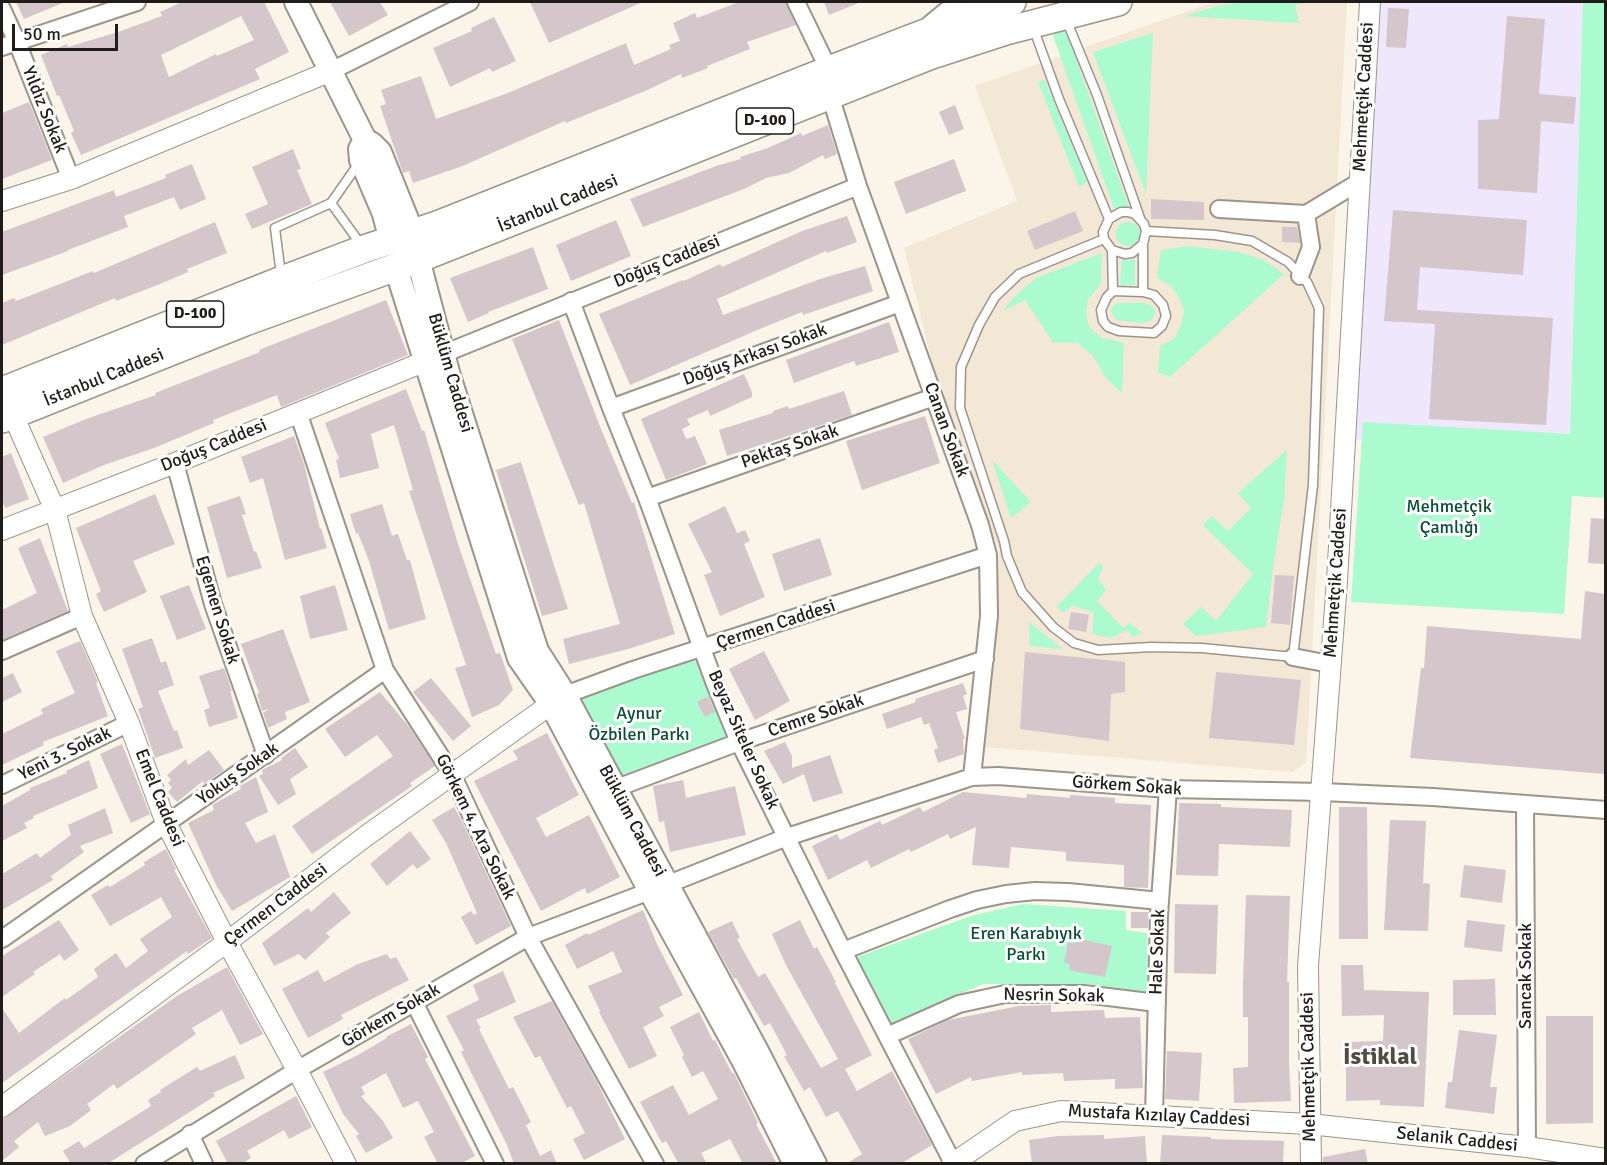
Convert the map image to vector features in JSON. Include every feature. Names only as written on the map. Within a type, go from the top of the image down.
[{"type":"highway","name":"İstanbul Caddesi","points":[[830,83],[913,38],[1012,2]]},
{"type":"highway","name":"İstanbul Caddesi","points":[[7,417],[245,322],[404,250],[830,83],[1064,15],[1118,2]]},
{"type":"highway","name":"İstanbul Caddesi","points":[[2,391],[364,249],[404,250]]},
{"type":"main road","name":"Büklüm Caddesi","points":[[296,2],[331,71],[363,150],[384,214],[404,250],[519,658],[558,700],[614,789],[658,888],[758,1053],[815,1164]]},
{"type":"main road","name":"Büklüm Caddesi","points":[[558,700],[658,888],[795,1164]]},
{"type":"street","points":[[9,44],[137,2]]},
{"type":"street","points":[[2,201],[71,179],[331,71],[470,2]]},
{"type":"street","name":"Canan Sokak","points":[[796,2],[830,83],[858,186],[980,525],[988,555],[989,607],[972,777]]},
{"type":"street","points":[[913,38],[957,2]]},
{"type":"street","name":"Mehmetçik Caddesi","points":[[1311,1164],[1308,966],[1337,581],[1370,2]]},
{"type":"street","name":"Yıldız Sokak","points":[[2,9],[9,44],[71,179]]},
{"type":"street","points":[[1219,209],[1306,214],[1359,182]]},
{"type":"street","name":"Doğuş Caddesi","points":[[2,530],[175,463],[858,186]]},
{"type":"street","points":[[1300,276],[1311,246],[1306,214]]},
{"type":"street","name":"Beyaz Siteler Sokak","points":[[571,301],[702,649],[740,742],[843,951],[952,1163]]},
{"type":"street","name":"Doğuş Arkası Sokak","points":[[611,408],[900,303]]},
{"type":"street","name":"Pektaş Sokak","points":[[647,498],[933,397]]},
{"type":"street","name":"Görkem 4. Ara Sokak","points":[[298,412],[385,670],[452,774],[528,937],[655,1164]]},
{"type":"street","name":"Emel Caddesi","points":[[7,417],[55,510],[82,616],[129,723],[166,824],[346,1164]]},
{"type":"street","name":"Egemen Sokak","points":[[175,463],[213,604],[266,754]]},
{"type":"street","name":"Çermen Caddesi","points":[[2,1107],[227,942],[366,836],[558,700],[702,649],[988,555]]},
{"type":"street","points":[[2,651],[82,616]]},
{"type":"street","points":[[1293,657],[1330,664]]},
{"type":"street","name":"Cemre Sokak","points":[[614,789],[740,742],[985,659]]},
{"type":"street","name":"Yokuş Sokak","points":[[2,939],[385,670]]},
{"type":"street","name":"Yeni 3. Sokak","points":[[2,785],[129,723]]},
{"type":"street","name":"Görkem Sokak","points":[[144,1164],[297,1070],[528,937],[787,837],[972,777],[998,776],[1168,789],[1433,797],[1605,810]]},
{"type":"street","name":"Hale Sokak","points":[[1154,1116],[1160,901],[1168,789]]},
{"type":"street","name":"Sancak Sokak","points":[[1525,805],[1527,1147]]},
{"type":"street","points":[[843,951],[950,909],[1006,894],[1035,891],[1068,892],[1160,901]]},
{"type":"street","name":"Nesrin Sokak","points":[[887,1036],[959,1005],[1005,994],[1084,994],[1157,1003]]},
{"type":"street","points":[[414,1002],[495,1164]]},
{"type":"street","name":"Mustafa Kızılay Caddesi","points":[[952,1163],[1015,1121],[1061,1111],[1309,1124]]},
{"type":"street","name":"Selanik Caddesi","points":[[1309,1124],[1527,1147],[1605,1159]]},
{"type":"street","points":[[190,1134],[204,1164]]},
{"type":"lane","points":[[1064,15],[1097,95],[1146,231],[1143,244],[1143,292]]},
{"type":"lane","points":[[1032,24],[1059,99],[1108,219]]},
{"type":"lane","points":[[282,280],[275,228],[331,203],[363,150]]},
{"type":"lane","points":[[331,203],[364,249]]},
{"type":"lane","points":[[1113,291],[1143,292],[1154,296],[1163,305],[1166,316],[1162,326],[1154,333],[1119,331],[1108,327],[1103,321],[1101,310],[1107,297],[1113,291],[1112,250],[1104,239],[1103,232],[1108,219],[1121,212],[1128,212],[1140,218]]},
{"type":"lane","points":[[1104,239],[1019,274],[995,297],[979,325],[961,367],[960,408],[1007,556],[1022,592],[1053,627],[1074,643],[1098,650],[1151,647],[1202,648],[1293,657],[1313,485],[1319,308],[1307,282],[1288,262],[1252,242],[1215,235],[1146,231]]},
{"type":"lane","points":[[1112,250],[1125,254],[1132,253],[1143,244]]},
{"type":"shaded area","points":[[1214,2],[1347,2],[1306,763],[1292,772],[985,747],[994,660],[999,550],[937,383],[904,248],[1017,201],[975,86]]},
{"type":"shaded area","points":[[1380,2],[1583,2],[1570,433],[1351,440]]},
{"type":"green space","points":[[1246,2],[1310,2],[1295,5],[1299,23],[1185,16],[1217,6]]},
{"type":"green space","name":"Mehmetçik Çamlığı","points":[[1583,2],[1606,2],[1606,498],[1572,496],[1564,614],[1351,602],[1363,422],[1570,434]]},
{"type":"green space","points":[[1058,30],[1066,31],[1129,207],[1114,208],[1053,36]]},
{"type":"green space","points":[[1153,33],[1146,194],[1093,52]]},
{"type":"green space","points":[[1045,80],[1087,182],[1079,187],[1038,82]]},
{"type":"green space","points":[[1128,222],[1136,226],[1140,234],[1136,242],[1128,246],[1120,242],[1116,234],[1120,226]]},
{"type":"green space","points":[[1188,246],[1239,252],[1264,260],[1284,274],[1170,377],[1158,372],[1160,346],[1175,338],[1184,310],[1171,286],[1157,278],[1161,250]]},
{"type":"green space","points":[[1102,253],[1101,284],[1088,299],[1086,314],[1089,327],[1102,338],[1124,343],[1122,393],[1106,378],[1093,356],[1078,343],[1053,342],[1025,300],[1003,311],[1011,300],[1036,278]]},
{"type":"green space","points":[[1122,259],[1127,261],[1135,259],[1135,285],[1120,285]]},
{"type":"green space","points":[[1117,303],[1145,303],[1152,306],[1156,313],[1151,321],[1143,323],[1116,320],[1111,311]]},
{"type":"green space","points":[[1287,450],[1284,500],[1266,627],[1196,636],[1183,624],[1201,607],[1216,621],[1253,574],[1203,525],[1212,516],[1228,531],[1251,508],[1238,493]]},
{"type":"green space","points":[[992,460],[1031,502],[1011,518]]},
{"type":"green space","points":[[1099,563],[1103,565],[1098,579],[1106,590],[1097,601],[1123,628],[1130,623],[1142,633],[1133,637],[1127,630],[1111,638],[1092,634],[1094,612],[1072,606],[1062,613],[1057,606]]},
{"type":"green space","points":[[1029,622],[1063,649],[1030,646]]},
{"type":"green space","name":"Aynur Özbilen Parkı","points":[[687,661],[700,662],[729,736],[615,781],[574,699]]},
{"type":"green space","name":"Eren Karabıyık Parkı","points":[[1023,904],[1126,911],[1126,930],[1147,933],[1148,993],[1089,984],[983,984],[890,1026],[857,957],[974,915]]},
{"type":"building","points":[[16,2],[65,2],[24,19]]},
{"type":"building","points":[[182,2],[264,2],[289,52],[255,69],[260,79],[81,155],[71,133],[74,131],[41,55],[67,44],[68,47],[118,32],[162,16],[160,12]],"holes":[[[241,16],[254,40],[217,56],[216,54],[169,77],[161,55]]]},
{"type":"building","points":[[330,2],[380,2],[388,15],[349,36]]},
{"type":"building","points":[[530,2],[643,2],[549,43]]},
{"type":"building","points":[[739,2],[786,2],[796,25],[747,42],[750,49],[707,66],[708,68],[682,78],[681,74],[460,167],[413,183],[409,171],[403,173],[380,106],[386,104],[381,90],[421,76],[436,119],[508,93],[626,43],[634,65],[671,49],[669,45],[680,41],[673,23],[695,13],[697,18]]},
{"type":"building","points":[[824,2],[861,2],[829,15]]},
{"type":"building","points":[[1388,8],[1409,9],[1406,48],[1386,47]]},
{"type":"building","points":[[1507,16],[1545,19],[1539,94],[1576,97],[1574,124],[1541,121],[1537,193],[1478,189],[1478,120],[1499,119]]},
{"type":"building","points":[[494,17],[516,61],[492,72],[490,68],[450,87],[433,48],[472,31],[471,28]]},
{"type":"building","points":[[29,102],[52,160],[2,179],[2,113]]},
{"type":"building","points":[[955,105],[964,129],[949,135],[939,112]]},
{"type":"building","points":[[828,125],[837,154],[825,159],[823,155],[789,173],[766,178],[744,189],[643,227],[630,199],[716,166],[741,159],[740,157],[768,148],[801,133],[802,136]]},
{"type":"building","points":[[293,149],[301,169],[297,170],[312,204],[252,229],[245,214],[268,204],[252,167]]},
{"type":"building","points":[[954,159],[966,191],[906,214],[894,182]]},
{"type":"building","points":[[192,164],[206,199],[180,210],[174,197],[124,216],[128,227],[2,275],[2,232],[114,190],[116,197],[166,178],[165,175]]},
{"type":"building","points":[[1151,199],[1204,202],[1204,220],[1151,219]]},
{"type":"building","points":[[1393,210],[1527,220],[1523,275],[1420,267],[1417,310],[1553,318],[1546,425],[1429,419],[1435,324],[1384,321]]},
{"type":"building","points":[[1075,211],[1083,231],[1035,250],[1027,231]]},
{"type":"building","points":[[847,216],[857,242],[827,253],[826,251],[717,299],[723,315],[820,279],[865,266],[873,291],[803,315],[802,312],[630,385],[599,314],[684,281],[720,264],[722,267],[802,231]]},
{"type":"building","points":[[616,220],[631,256],[571,281],[556,245]]},
{"type":"building","points":[[215,222],[227,253],[187,269],[188,272],[160,284],[116,301],[115,298],[2,345],[2,303],[14,298],[16,301],[93,271],[94,273]]},
{"type":"building","points":[[1282,227],[1297,227],[1300,243],[1282,242]]},
{"type":"building","points":[[533,247],[548,289],[468,322],[450,278]]},
{"type":"building","points":[[386,300],[408,355],[281,407],[277,395],[213,420],[214,423],[154,448],[104,465],[63,483],[43,437],[86,419],[156,395],[155,393],[260,352],[259,350]]},
{"type":"building","points":[[559,320],[601,429],[632,503],[634,502],[675,634],[569,664],[563,639],[620,624],[584,503],[579,505],[512,339]]},
{"type":"building","points":[[889,322],[899,352],[856,366],[854,361],[794,383],[786,360]]},
{"type":"building","points":[[744,374],[752,397],[710,416],[708,410],[687,419],[690,425],[682,429],[686,439],[695,436],[707,464],[666,480],[641,419]]},
{"type":"building","points":[[406,389],[422,431],[424,430],[458,544],[496,654],[500,653],[513,690],[499,705],[472,717],[455,668],[466,665],[409,491],[413,490],[394,425],[371,434],[379,468],[340,478],[336,460],[339,459],[325,423]]},
{"type":"building","points":[[844,391],[852,415],[727,456],[719,430],[788,406],[789,409]]},
{"type":"building","points":[[925,416],[940,463],[862,490],[846,441]]},
{"type":"building","points":[[294,436],[327,548],[285,560],[263,478],[250,483],[241,457]]},
{"type":"building","points":[[11,453],[29,499],[5,508],[2,499],[2,457]]},
{"type":"building","points":[[521,462],[568,609],[542,616],[496,470]]},
{"type":"building","points":[[155,494],[175,544],[133,561],[147,592],[104,612],[96,594],[101,591],[76,528]]},
{"type":"building","points":[[240,496],[246,514],[242,515],[254,552],[256,551],[262,568],[227,578],[207,507]]},
{"type":"building","points":[[382,504],[392,536],[398,534],[407,560],[410,560],[426,619],[389,630],[369,561],[358,533],[356,534],[350,514]]},
{"type":"building","points":[[725,506],[737,533],[745,530],[750,541],[744,544],[765,597],[720,616],[704,575],[712,572],[688,524]]},
{"type":"building","points":[[1591,518],[1605,519],[1605,564],[1588,563]]},
{"type":"building","points":[[40,538],[68,611],[2,640],[2,610],[37,593],[18,548]]},
{"type":"building","points":[[820,538],[832,575],[784,591],[772,554]]},
{"type":"building","points":[[1275,575],[1294,576],[1290,625],[1271,623]]},
{"type":"building","points":[[189,585],[206,629],[177,640],[160,596]]},
{"type":"building","points":[[335,585],[348,630],[310,639],[300,596]]},
{"type":"building","points":[[1585,591],[1605,594],[1605,774],[1410,758],[1421,668],[1424,668],[1427,626],[1581,639]]},
{"type":"building","points":[[1071,612],[1089,615],[1086,632],[1068,629]]},
{"type":"building","points":[[283,629],[310,702],[285,712],[287,719],[268,728],[263,713],[269,709],[262,711],[257,694],[259,693],[241,644]]},
{"type":"building","points":[[152,638],[161,663],[166,661],[174,685],[158,691],[183,748],[155,758],[138,709],[143,707],[122,649]]},
{"type":"building","points":[[80,641],[98,682],[96,683],[108,716],[43,742],[44,745],[2,765],[2,734],[43,714],[41,709],[75,693],[56,651]]},
{"type":"building","points":[[764,651],[790,701],[755,720],[729,669]]},
{"type":"building","points":[[1025,652],[1125,662],[1125,692],[1111,694],[1109,741],[1020,729]]},
{"type":"building","points":[[224,668],[238,718],[209,727],[204,710],[210,708],[199,676]]},
{"type":"building","points":[[1216,672],[1301,680],[1294,745],[1209,738]]},
{"type":"building","points":[[13,673],[22,692],[2,702],[2,678]]},
{"type":"building","points":[[431,678],[471,726],[453,741],[413,692]]},
{"type":"building","points":[[963,683],[967,694],[963,696],[967,709],[956,712],[965,739],[963,739],[964,754],[938,763],[934,750],[938,748],[929,723],[924,725],[921,717],[887,729],[882,714],[916,702],[915,699]]},
{"type":"building","points":[[380,692],[410,728],[435,766],[410,783],[412,786],[312,854],[292,826],[393,756],[377,735],[345,757],[325,729]]},
{"type":"building","points":[[708,696],[715,712],[705,717],[697,702]]},
{"type":"building","points":[[547,733],[579,795],[536,818],[546,837],[589,815],[620,877],[587,894],[585,888],[541,911],[474,781],[518,759],[513,751]]},
{"type":"building","points":[[785,742],[792,756],[792,768],[830,755],[843,793],[813,802],[804,774],[783,784],[764,751]]},
{"type":"building","points":[[122,744],[150,814],[131,823],[100,754]]},
{"type":"building","points":[[295,748],[308,767],[290,779],[296,794],[278,805],[259,776],[263,774],[262,770],[282,760],[281,758]]},
{"type":"building","points":[[209,750],[224,770],[204,784],[203,781],[177,802],[168,792],[172,788],[168,783],[171,780],[167,775],[186,759],[188,765]]},
{"type":"building","points":[[89,760],[98,788],[33,816],[34,818],[24,823],[27,828],[2,841],[2,806],[30,788],[67,773],[66,771]]},
{"type":"building","points":[[256,777],[268,812],[245,823],[256,843],[275,834],[290,877],[232,911],[216,885],[188,823],[214,810],[212,805],[241,789],[240,786]]},
{"type":"building","points":[[683,780],[686,798],[735,786],[746,835],[670,852],[664,821],[659,822],[653,786]]},
{"type":"building","points":[[963,792],[1026,798],[1027,794],[1070,798],[1070,795],[1115,798],[1115,803],[1151,805],[1148,888],[1124,887],[1124,865],[1066,861],[1066,852],[1011,847],[1009,868],[972,865],[976,827],[950,839],[948,834],[911,852],[909,849],[871,868],[867,860],[828,880],[812,846],[837,834],[840,840],[880,821],[882,825],[920,807],[923,812]]},
{"type":"building","points":[[1179,803],[1292,810],[1290,847],[1219,844],[1218,876],[1176,875]]},
{"type":"building","points":[[454,807],[511,926],[476,945],[461,917],[471,911],[474,915],[477,913],[446,843],[432,820]]},
{"type":"building","points":[[1339,807],[1367,807],[1368,939],[1339,939]]},
{"type":"building","points":[[105,808],[113,833],[80,846],[84,852],[51,876],[53,880],[2,910],[2,874],[37,853],[40,858],[71,835],[68,825]]},
{"type":"building","points":[[1390,820],[1426,821],[1423,883],[1430,884],[1428,931],[1384,930]]},
{"type":"building","points":[[410,831],[431,859],[417,869],[413,864],[387,886],[370,864]]},
{"type":"building","points":[[166,849],[176,869],[174,870],[212,938],[188,954],[187,951],[2,1083],[2,1008],[19,1033],[65,998],[66,1000],[98,977],[94,969],[116,953],[126,968],[148,951],[140,939],[172,917],[161,897],[110,926],[91,895],[108,885],[110,887]]},
{"type":"building","points":[[1464,865],[1506,870],[1502,903],[1460,897]]},
{"type":"building","points":[[334,892],[351,913],[326,933],[330,937],[305,960],[299,954],[274,966],[262,943],[308,908],[311,912]]},
{"type":"building","points":[[1246,895],[1290,896],[1287,982],[1289,982],[1291,1101],[1234,1103],[1233,1068],[1248,1067],[1248,1017],[1243,1017]]},
{"type":"building","points":[[1175,904],[1218,905],[1216,974],[1174,973]]},
{"type":"building","points":[[643,910],[657,944],[683,995],[659,1007],[664,1016],[643,1027],[657,1056],[629,1069],[588,986],[622,972],[613,951],[577,969],[565,945],[587,933],[588,935]]},
{"type":"building","points":[[1131,912],[1149,912],[1148,928],[1131,928]]},
{"type":"building","points":[[59,920],[79,950],[64,961],[60,954],[2,997],[2,956]]},
{"type":"building","points":[[800,920],[814,949],[817,947],[836,982],[872,1055],[845,1069],[857,1091],[892,1071],[932,1145],[900,1164],[846,1164],[862,1154],[838,1111],[826,1117],[810,1087],[804,1091],[784,1056],[787,1055],[770,1023],[764,1026],[708,932],[732,921],[740,938],[737,939],[758,977],[765,973],[821,1068],[838,1059],[786,965],[772,934]]},
{"type":"building","points":[[1467,920],[1505,925],[1502,952],[1464,947]]},
{"type":"building","points":[[1076,938],[1112,946],[1105,977],[1069,970],[1070,964],[1064,962],[1068,942],[1074,944]]},
{"type":"building","points":[[387,954],[390,959],[396,957],[409,980],[341,1015],[343,1019],[308,1038],[282,989],[318,970],[324,982],[358,964]]},
{"type":"building","points":[[1341,965],[1363,965],[1364,990],[1429,992],[1424,1107],[1380,1105],[1380,1100],[1346,1101],[1346,1042],[1383,1041],[1384,1015],[1342,1016]]},
{"type":"building","points":[[227,967],[263,1034],[240,1045],[222,1010],[192,1028],[196,1034],[117,1089],[114,1084],[87,1104],[91,1110],[70,1126],[45,1136],[38,1122],[14,1141],[19,1147],[2,1161],[2,1120],[177,996]]},
{"type":"building","points":[[503,971],[516,1002],[476,1020],[509,1089],[513,1087],[531,1122],[526,1125],[540,1156],[551,1150],[557,1164],[514,1164],[461,1052],[464,1050],[446,1016],[479,1000],[473,985]]},
{"type":"building","points":[[1495,979],[1496,1015],[1453,1015],[1453,980]]},
{"type":"building","points":[[552,1001],[597,1082],[625,1139],[584,1160],[573,1139],[585,1133],[571,1106],[567,1108],[540,1056],[535,1058],[513,1017]]},
{"type":"building","points":[[1051,1005],[1051,1012],[1104,1010],[1105,1018],[1140,1017],[1143,1088],[1115,1089],[1115,1079],[1064,1081],[1063,1073],[1022,1075],[1022,1072],[972,1081],[971,1077],[936,1094],[908,1039],[948,1020],[1019,1006]]},
{"type":"building","points":[[699,1012],[713,1041],[715,1040],[734,1073],[758,1123],[756,1124],[777,1164],[743,1164],[730,1139],[701,1153],[707,1164],[679,1164],[666,1141],[662,1143],[640,1102],[673,1085],[689,1115],[718,1099],[703,1071],[692,1077],[670,1027]]},
{"type":"building","points":[[1546,1016],[1593,1016],[1593,1123],[1546,1124]]},
{"type":"building","points":[[411,1024],[428,1057],[425,1059],[475,1156],[460,1164],[438,1164],[424,1137],[434,1132],[418,1101],[403,1108],[386,1073],[361,1087],[365,1094],[361,1096],[383,1121],[393,1138],[366,1153],[356,1136],[359,1134],[343,1114],[323,1072],[358,1055]]},
{"type":"building","points":[[1459,1030],[1497,1035],[1490,1087],[1497,1087],[1494,1114],[1445,1108],[1448,1082],[1452,1082]]},
{"type":"building","points":[[1167,1051],[1202,1053],[1199,1101],[1165,1099]]},
{"type":"building","points":[[235,1055],[245,1078],[213,1093],[215,1096],[107,1164],[71,1164],[63,1151],[79,1141],[84,1148],[151,1106],[148,1100],[197,1067],[200,1071]]},
{"type":"building","points":[[296,1096],[312,1127],[289,1139],[284,1130],[247,1151],[251,1158],[241,1164],[228,1164],[216,1141]]},
{"type":"building","points":[[1104,1135],[1104,1139],[1145,1136],[1147,1164],[1032,1164],[1029,1140],[1058,1136]]},
{"type":"building","points":[[1162,1135],[1284,1141],[1283,1164],[1160,1164]]},
{"type":"building","points":[[1365,1149],[1368,1164],[1323,1164],[1323,1157]]},
{"type":"district","name":"İstiklal","points":[[1380,1058]]}]
